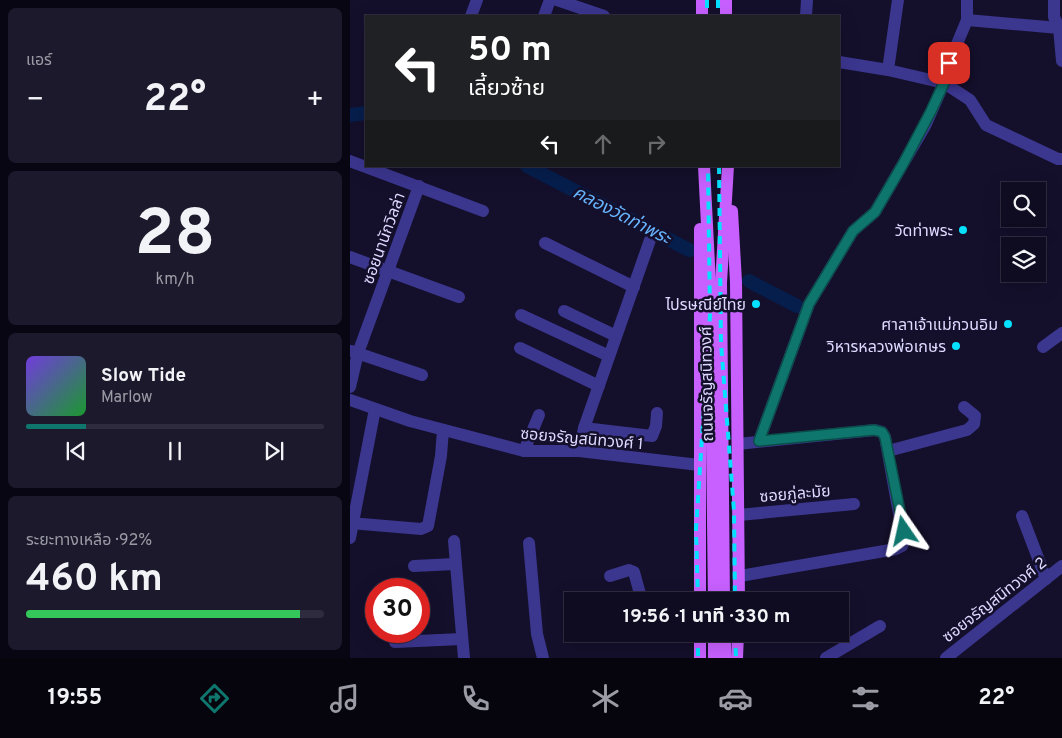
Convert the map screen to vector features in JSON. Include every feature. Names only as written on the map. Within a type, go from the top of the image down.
[{"type":"main road","points":[[702,0],[702,15]]},
{"type":"main road","points":[[726,0],[726,15]]},
{"type":"main road","name":"ถนนจรัญสนิทวงศ์","points":[[700,592],[698,263],[704,167]]},
{"type":"main road","name":"ถนนจรัญสนิทวงศ์","points":[[704,167],[710,284],[714,592]]},
{"type":"main road","name":"ถนนจรัญสนิทวงศ์","points":[[729,167],[736,282],[739,592]]},
{"type":"main road","name":"ถนนจรัญสนิทวงศ์","points":[[724,592],[721,283],[729,167]]},
{"type":"main road","points":[[700,642],[700,658]]},
{"type":"main road","points":[[714,642],[714,658]]},
{"type":"main road","points":[[725,642],[725,658]]},
{"type":"main road","points":[[737,658],[738,642]]},
{"type":"street","points":[[471,15],[477,0]]},
{"type":"street","points":[[544,15],[550,0]]},
{"type":"street","points":[[557,0],[601,15]]},
{"type":"street","points":[[806,15],[807,0]]},
{"type":"street","points":[[888,70],[898,0]]},
{"type":"street","points":[[759,441],[809,304],[853,231],[875,212],[925,126],[944,83],[949,63],[967,20],[967,0]]},
{"type":"street","points":[[1054,0],[1054,17],[1060,35],[1062,61]]},
{"type":"street","points":[[967,20],[1060,35]]},
{"type":"street","points":[[840,62],[888,70],[944,83],[970,100],[986,126],[1060,159]]},
{"type":"street","points":[[350,160],[365,166]]},
{"type":"street","points":[[369,167],[483,211]]},
{"type":"street","name":"ซอยนานักวิลล่า","points":[[350,387],[354,352],[388,271],[419,186]]},
{"type":"street","points":[[579,452],[584,428],[650,240]]},
{"type":"street","points":[[545,243],[634,287]]},
{"type":"street","points":[[350,257],[458,297]]},
{"type":"street","points":[[564,311],[616,336]]},
{"type":"street","points":[[521,315],[609,356]]},
{"type":"street","points":[[1044,347],[1062,333]]},
{"type":"street","points":[[520,348],[599,386]]},
{"type":"street","points":[[354,352],[422,375]]},
{"type":"street","name":"ซอยจรัญสนิทวงศ์ 1","points":[[350,400],[443,430],[524,451],[579,452],[699,465]]},
{"type":"street","points":[[888,451],[967,430],[974,424],[976,416],[964,407]]},
{"type":"street","points":[[350,538],[351,523],[375,409]]},
{"type":"street","points":[[584,428],[652,436],[657,413]]},
{"type":"street","points":[[524,451],[539,415]]},
{"type":"street","points":[[351,523],[421,529],[428,526],[442,456],[443,430]]},
{"type":"street","points":[[738,444],[874,430],[882,432],[885,437],[904,531],[902,546],[896,549],[740,576]]},
{"type":"street","name":"ซอยภู่ละมัย","points":[[739,515],[854,504]]},
{"type":"street","points":[[1022,516],[1046,579]]},
{"type":"street","points":[[454,541],[464,658]]},
{"type":"street","points":[[529,543],[537,634],[544,658]]},
{"type":"street","points":[[414,566],[455,564]]},
{"type":"street","name":"ซอยจรัญสนิทวงศ์ 2","points":[[946,658],[1062,566]]},
{"type":"street","points":[[610,576],[629,570],[634,572],[640,592]]},
{"type":"street","points":[[826,658],[880,626]]},
{"type":"street","points":[[430,640],[462,639]]},
{"type":"waterway","name":"คลองวัดท่าพระ","points":[[350,115],[365,113]]},
{"type":"waterway","name":"คลองวัดท่าพระ","points":[[529,167],[689,250]]},
{"type":"waterway","name":"คลองวัดท่าพระ","points":[[749,281],[797,306]]},
{"type":"railway","points":[[707,0],[707,15]]},
{"type":"railway","points":[[718,0],[718,15]]},
{"type":"railway","points":[[698,592],[696,529],[710,315],[708,167]]},
{"type":"railway","points":[[719,167],[721,343],[734,511],[735,592]]},
{"type":"railway","points":[[698,642],[698,658]]},
{"type":"railway","points":[[735,642],[736,658]]},
{"type":"place","name":"วัดท่าพระ","points":[[963,230]]},
{"type":"place","name":"ไปรษณีย์ไทย","points":[[756,304]]},
{"type":"place","name":"ศาลาเจ้าแม่กวนอิม","points":[[1008,324]]},
{"type":"place","name":"วิหารหลวงพ่อเกษร","points":[[956,346]]},
{"type":"route","points":[[904,531],[885,437],[882,432],[874,430],[759,441],[809,304],[853,231],[875,212],[903,164],[925,126],[944,83],[949,63]]}]
